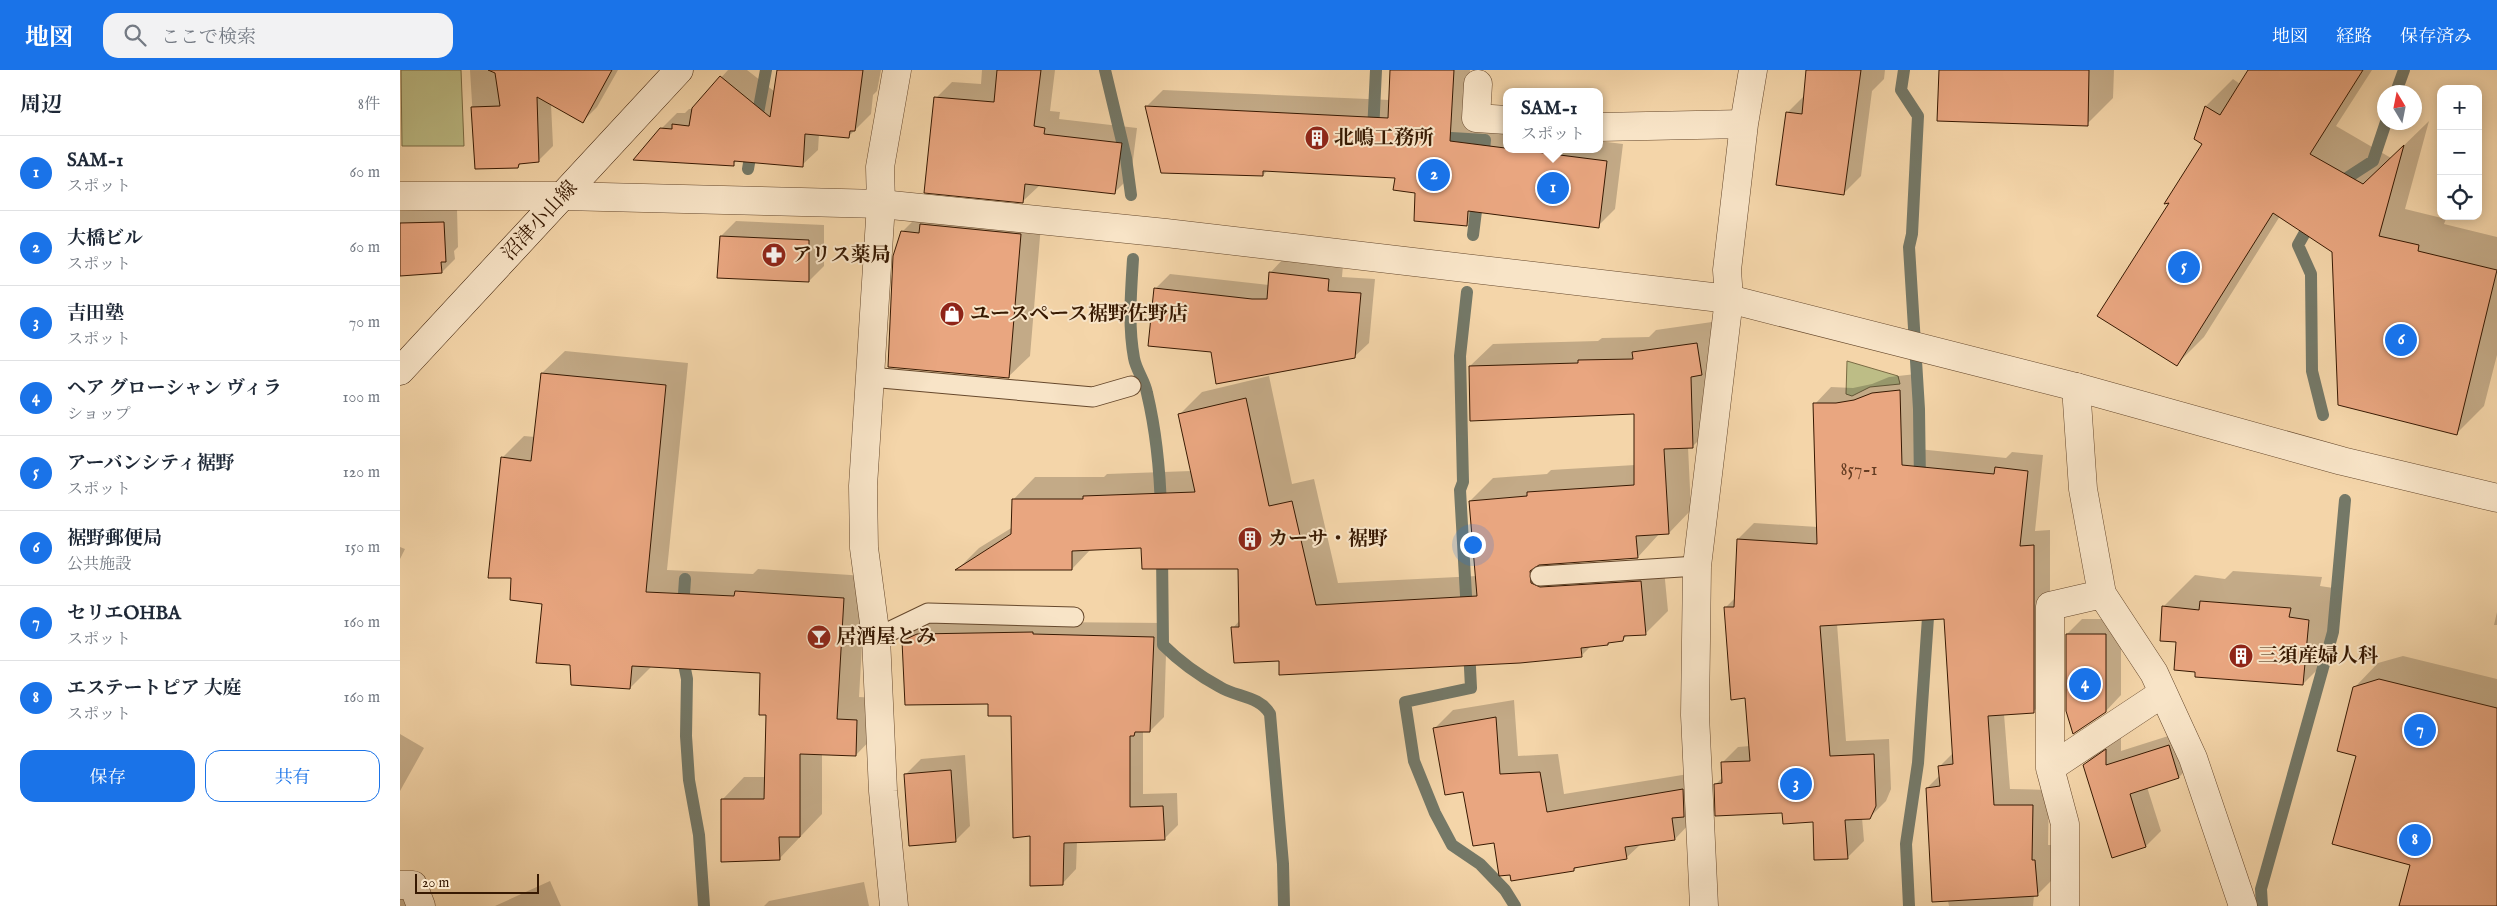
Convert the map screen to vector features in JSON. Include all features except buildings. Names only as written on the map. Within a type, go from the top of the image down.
[{"type":"street","name":"沼津小山線","points":[[400,372],[679,70]]},
{"type":"street","points":[[894,906],[883,791],[876,638],[864,548],[863,486],[881,204],[880,167],[897,70]]},
{"type":"street","points":[[1704,906],[1695,715],[1697,566],[1729,299],[1727,270],[1744,124],[1753,70]]},
{"type":"street","points":[[1478,84],[1476,118],[1503,120]]},
{"type":"street","points":[[1603,127],[1744,124]]},
{"type":"street","points":[[400,196],[563,196],[881,204],[1166,233],[1729,299],[2076,387],[2342,461],[2497,498]]},
{"type":"street","points":[[2076,387],[2083,489],[2102,594],[2154,673],[2193,758],[2243,906]]},
{"type":"street","points":[[2065,906],[2065,824],[2050,768],[2050,606],[2102,594]]},
{"type":"street","points":[[2050,768],[2163,693]]},
{"type":"street","points":[[400,885],[413,885],[421,906]]},
{"type":"lane","points":[[870,377],[1093,397],[1131,386]]},
{"type":"lane","points":[[1540,576],[1697,566]]},
{"type":"lane","points":[[876,638],[928,612],[1074,618]]},
{"type":"green space","points":[[401,70],[461,70],[464,146],[402,146]]},
{"type":"green space","points":[[1847,361],[1898,376],[1900,384],[1870,387],[1852,396],[1846,394]]},
{"type":"waterway","points":[[756,124],[766,70]]},
{"type":"waterway","points":[[1105,70],[1126,158],[1131,195]]},
{"type":"waterway","points":[[1373,132],[1376,70]]},
{"type":"waterway","points":[[1904,70],[1901,90],[1918,116],[1912,234],[1909,247],[1919,409],[1920,484]]},
{"type":"waterway","points":[[2399,85],[2404,70]]},
{"type":"waterway","points":[[2336,185],[2373,161],[2383,130]]},
{"type":"waterway","points":[[1434,137],[1485,140],[1483,161]]},
{"type":"waterway","points":[[748,169],[752,146]]},
{"type":"waterway","points":[[1473,235],[1478,195]]},
{"type":"waterway","points":[[2312,220],[2298,245],[2311,274],[2312,371],[2323,415]]},
{"type":"waterway","points":[[1133,259],[1130,308],[1132,346],[1135,362],[1146,389],[1153,422],[1159,466],[1161,510]]},
{"type":"waterway","points":[[1467,292],[1460,356],[1463,482],[1460,490],[1467,613]]},
{"type":"waterway","points":[[2262,906],[2261,889],[2333,632],[2345,500]]},
{"type":"waterway","points":[[1162,553],[1163,645],[1204,678],[1226,690],[1254,700],[1266,708],[1270,714],[1283,864],[1284,906]]},
{"type":"waterway","points":[[683,609],[685,579]]},
{"type":"waterway","points":[[1909,906],[1906,844],[1918,763],[1929,603]]},
{"type":"waterway","points":[[1469,648],[1471,688],[1405,702],[1414,761],[1435,813],[1452,845],[1480,864],[1505,890],[1515,906]]},
{"type":"waterway","points":[[682,654],[687,679],[686,736],[689,780],[699,835],[704,906]]},
{"type":"place","name":"北嶋工務所","points":[[1317,138]]},
{"type":"place","name":"大橋ビル","points":[[1434,175]]},
{"type":"place","name":"SAM-1","points":[[1553,188]]},
{"type":"place","name":"アリス薬局","points":[[774,255]]},
{"type":"place","name":"アーバンシティ裾野","points":[[2184,267]]},
{"type":"place","name":"ユースペース裾野佐野店","points":[[952,314]]},
{"type":"place","name":"裾野郵便局","points":[[2401,340]]},
{"type":"place","name":"カーサ・裾野","points":[[1250,539]]},
{"type":"place","name":"居酒屋とみ","points":[[819,637]]},
{"type":"place","name":"三須産婦人科","points":[[2241,656]]},
{"type":"place","name":"ヘア グローシャン ヴィラ","points":[[2085,684]]},
{"type":"place","name":"セリエOHBA","points":[[2420,730]]},
{"type":"place","name":"吉田塾","points":[[1796,784]]},
{"type":"place","name":"エステートピア 大庭","points":[[2415,840]]}]
